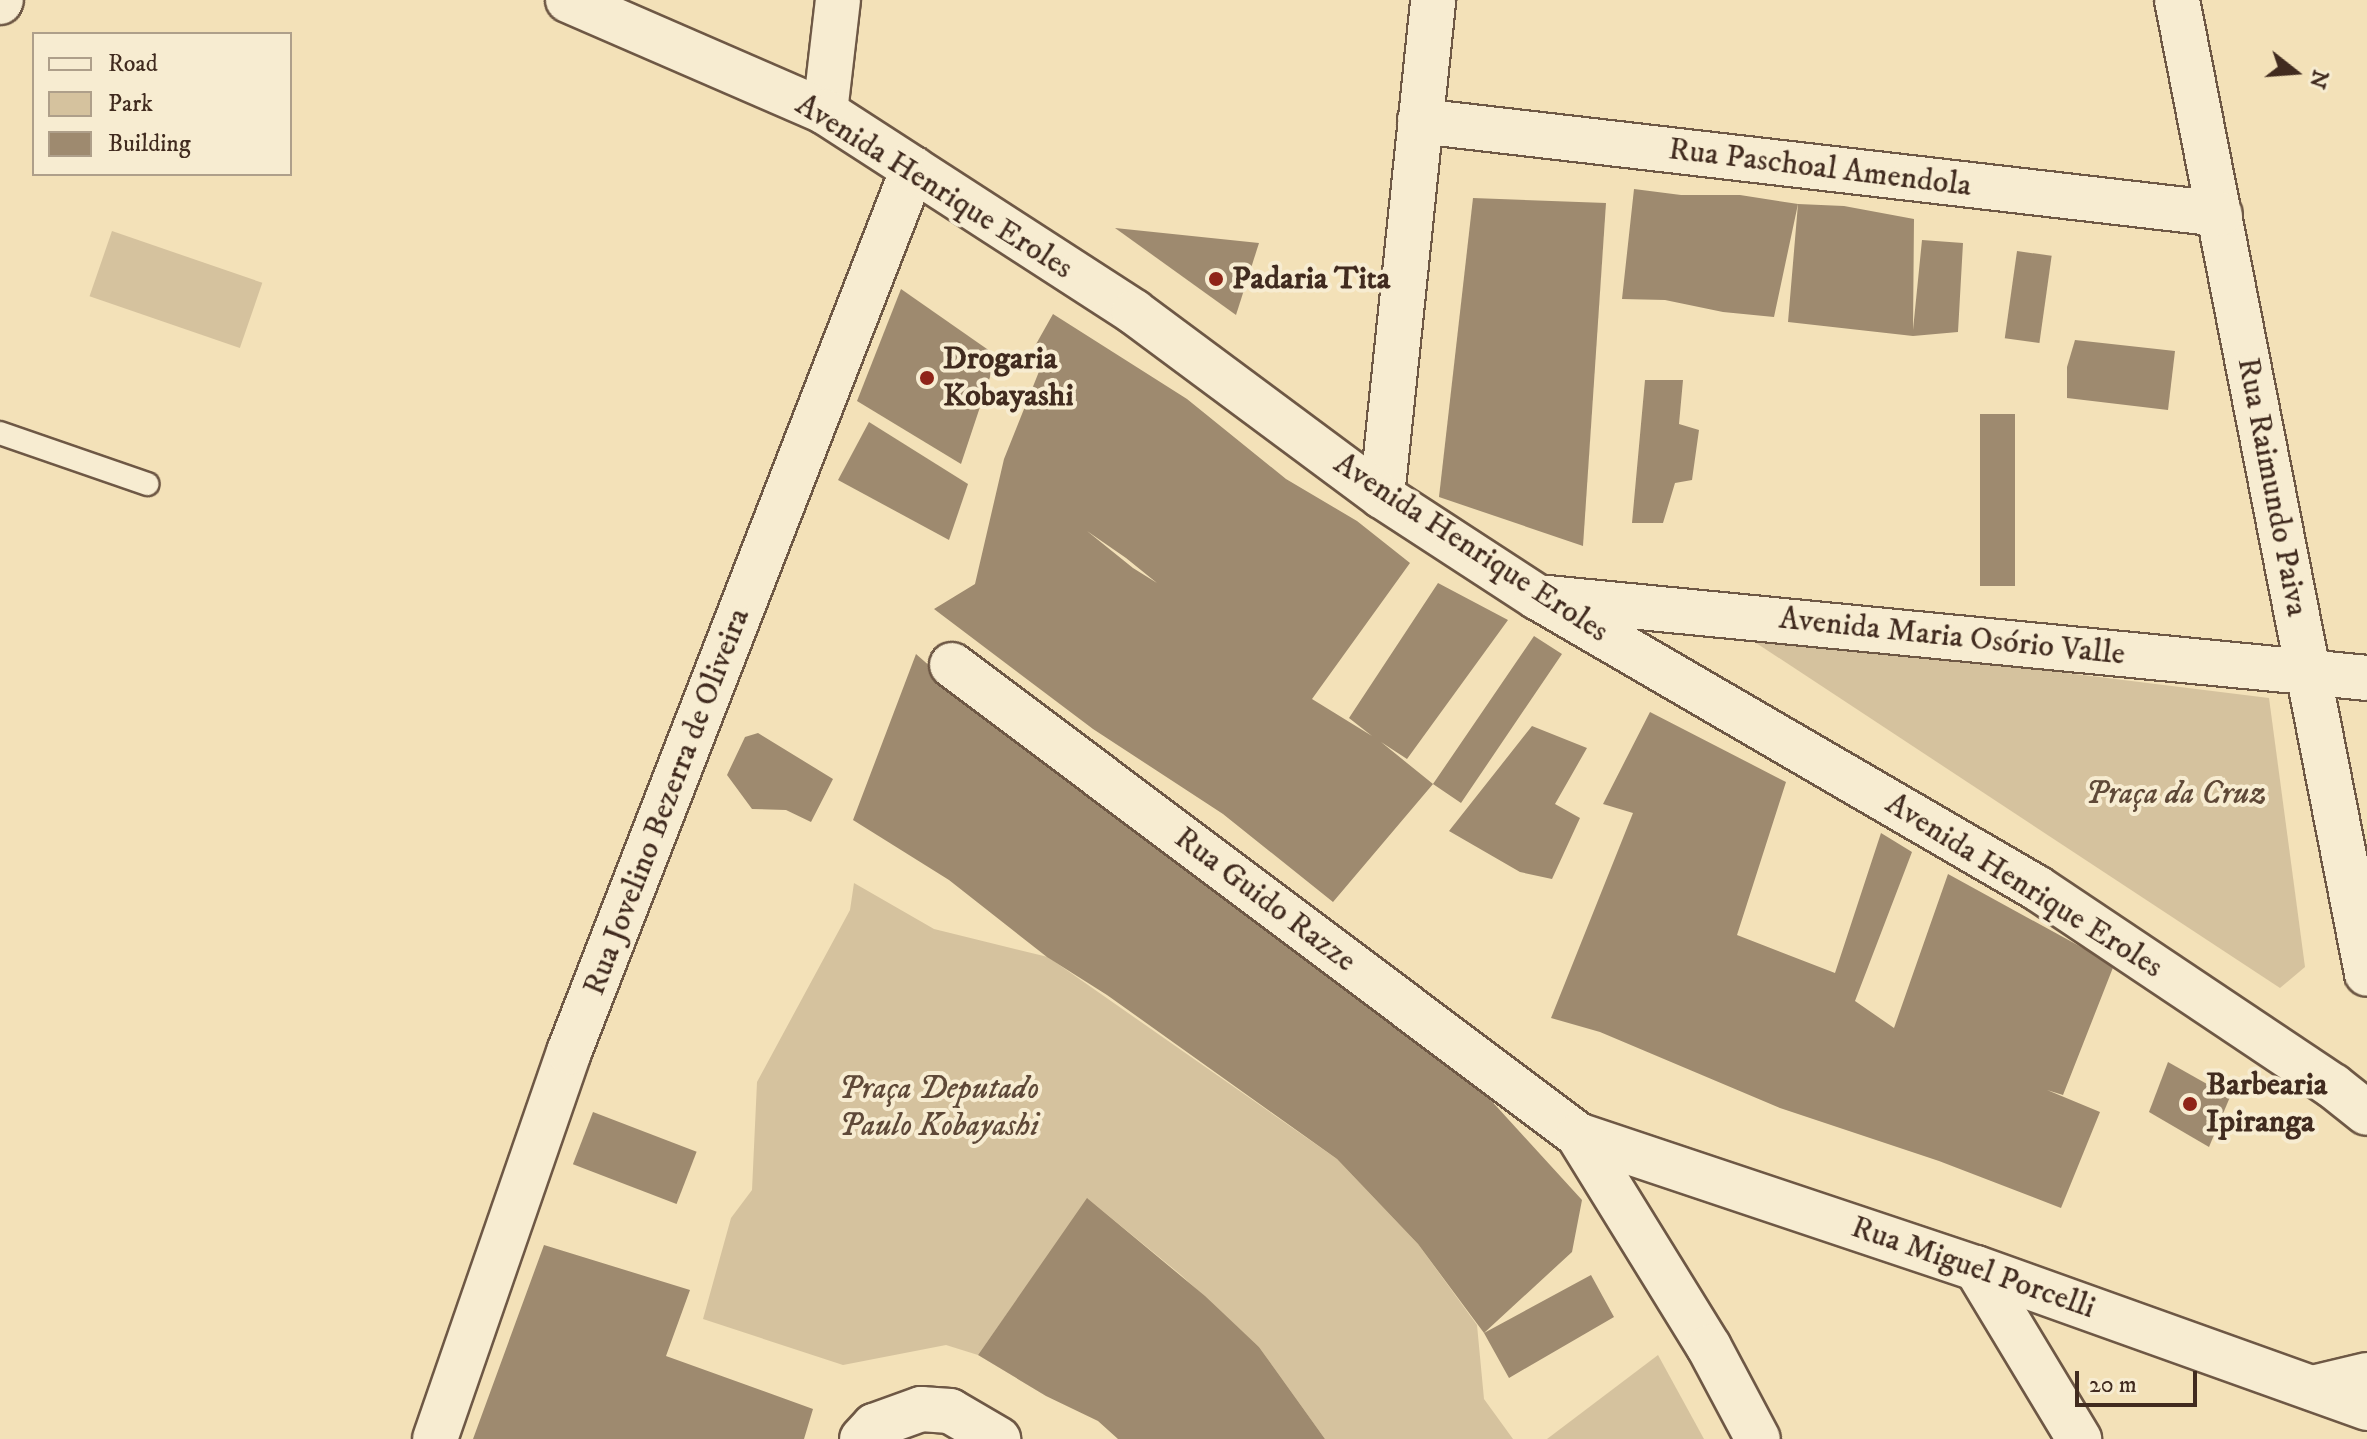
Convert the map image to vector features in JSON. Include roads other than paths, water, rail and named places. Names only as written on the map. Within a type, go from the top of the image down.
[{"type":"street","name":"Avenida Henrique Eroles","points":[[568,0],[825,112],[1134,312],[1382,496],[1537,597],[2037,888],[2333,1086],[2367,1113]]},
{"type":"street","points":[[825,112],[838,0]]},
{"type":"street","points":[[1382,496],[1433,0]]},
{"type":"street","name":"Rua Raimundo Paiva","points":[[2177,0],[2367,974]]},
{"type":"street","name":"Rua Paschoal Amendola","points":[[1420,121],[2220,214]]},
{"type":"street","name":"Rua Jovelino Bezerra de Oliveira","points":[[435,1439],[569,1052],[913,169]]},
{"type":"street","name":"Avenida Maria Osório Valle","points":[[1537,597],[2367,678]]},
{"type":"street","name":"Rua Guido Razze","points":[[952,665],[1578,1135]]},
{"type":"street","points":[[1578,1135],[1709,1347],[1758,1439]]},
{"type":"street","name":"Rua Miguel Porcelli","points":[[1578,1135],[1976,1268],[2367,1408]]},
{"type":"street","points":[[1976,1268],[2079,1439]]},
{"type":"street","points":[[2313,1388],[2367,1375]]},
{"type":"street","points":[[862,1439],[874,1426],[921,1409],[950,1411],[998,1439]]},
{"type":"lane","points":[[0,433],[147,484]]},
{"type":"place","name":"Padaria Tita","points":[[1216,279]]},
{"type":"place","name":"Drogaria Kobayashi","points":[[927,378]]},
{"type":"place","name":"Barbearia Ipiranga","points":[[2190,1104]]},
{"type":"park label","name":"Praça da Cruz","points":[[2176,794]]},
{"type":"park label","name":"Praça Deputado Paulo Kobayashi","points":[[939,1108]]}]
